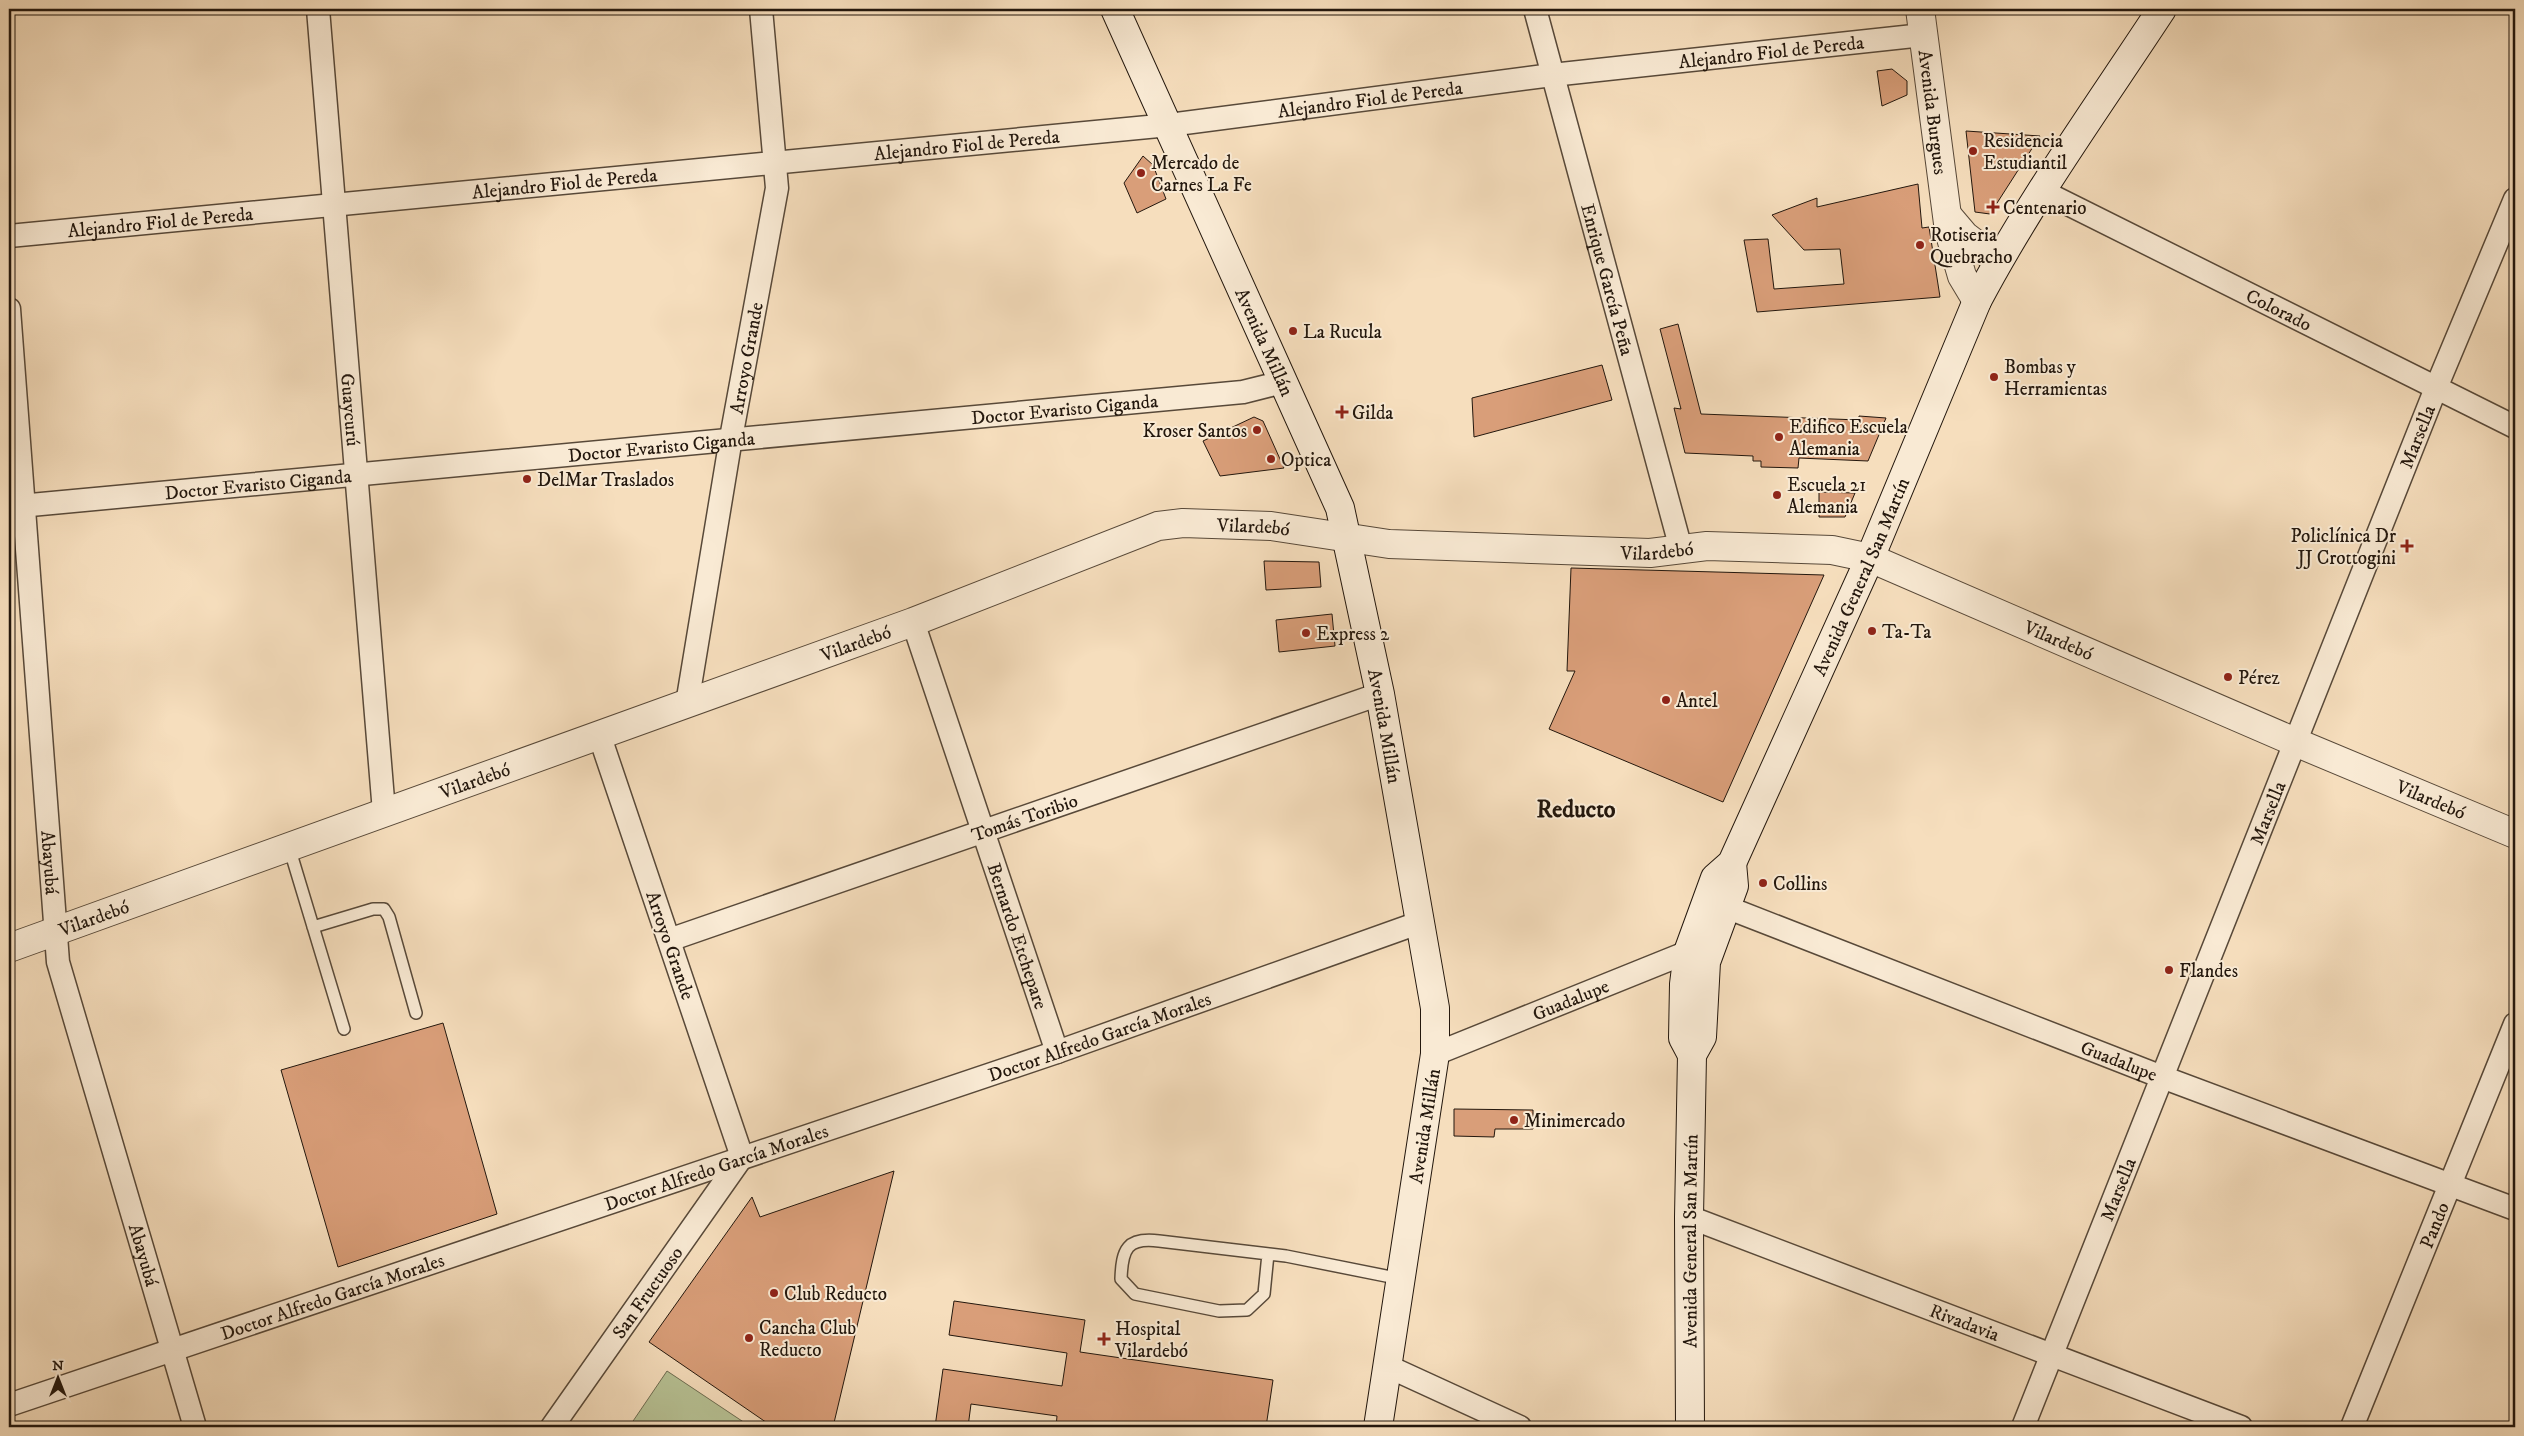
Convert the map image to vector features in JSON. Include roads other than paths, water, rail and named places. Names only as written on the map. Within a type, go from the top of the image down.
[{"type":"main road","name":"Avenida Millán","points":[[1115,9],[1169,125],[1340,508],[1348,536],[1380,694],[1435,1008],[1434,1054],[1378,1427]]},
{"type":"main road","name":"Avenida General San Martín","points":[[1697,957],[1715,878],[1732,864],[1870,558],[1977,301],[1998,261],[2042,191],[2162,9]]},
{"type":"main road","name":"Avenida Burgues","points":[[1921,22],[1949,231],[1962,276],[1977,301]]},
{"type":"main road","points":[[1948,216],[1964,236],[1998,261]]},
{"type":"main road","name":"Vilardebó","points":[[9,948],[913,622],[1158,526],[1183,523],[1271,526],[1348,536],[1389,544],[1650,553],[1707,546],[1832,550],[1870,558],[2296,742],[2515,834]]},
{"type":"main road","name":"Avenida General San Martín","points":[[1690,1427],[1689,1217],[1692,1055],[1683,1038],[1684,984],[1697,957],[1726,907],[1734,886],[1732,864]]},
{"type":"street","name":"Guaycurú","points":[[318,9],[384,812]]},
{"type":"street","name":"Arroyo Grande","points":[[687,704],[731,438],[777,188],[761,9]]},
{"type":"street","name":"Enrique García Peña","points":[[1535,9],[1680,550]]},
{"type":"street","name":"Alejandro Fiol de Pereda","points":[[9,236],[334,203],[1169,125],[1552,75],[1921,22]]},
{"type":"street","name":"Colorado","points":[[2042,191],[2515,427]]},
{"type":"street","name":"Marsella","points":[[2023,1427],[2436,388],[2515,199]]},
{"type":"street","name":"Abayubá","points":[[9,309],[17,506],[58,962],[196,1427]]},
{"type":"street","name":"Doctor Evaristo Ciganda","points":[[17,506],[731,438],[1243,392],[1283,382]]},
{"type":"street","name":"Bernardo Etchepare","points":[[913,622],[1057,1052]]},
{"type":"street","name":"Tomás Toribio","points":[[669,940],[1380,694]]},
{"type":"street","name":"Arroyo Grande","points":[[599,734],[742,1157]]},
{"type":"street","name":"Guadalupe","points":[[1726,907],[2162,1077],[2515,1210]]},
{"type":"street","name":"Doctor Alfredo García Morales","points":[[9,1405],[1057,1052],[1421,922]]},
{"type":"street","name":"Guadalupe","points":[[1434,1054],[1697,957]]},
{"type":"street","name":"Pando","points":[[2352,1427],[2452,1185],[2515,1024]]},
{"type":"street","name":"San Fructuoso","points":[[552,1427],[742,1157]]},
{"type":"street","name":"Rivadavia","points":[[1689,1217],[2241,1427]]},
{"type":"street","points":[[1387,1366],[1520,1427]]},
{"type":"lane","points":[[289,847],[344,1028]]},
{"type":"lane","points":[[313,927],[373,909],[384,909],[389,917],[416,1013]]},
{"type":"lane","points":[[1268,1254],[1264,1294],[1247,1310],[1219,1311],[1136,1294],[1121,1279],[1122,1256],[1130,1244],[1144,1239],[1268,1254],[1401,1279]]},
{"type":"place","name":"Residencia Estudiantil","points":[[1973,151]]},
{"type":"place","name":"Mercado de Carnes La Fe","points":[[1141,173]]},
{"type":"place","name":"Centenario","points":[[1993,207]]},
{"type":"place","name":"Rotiseria Quebracho","points":[[1920,245]]},
{"type":"place","name":"La Rucula","points":[[1293,331]]},
{"type":"place","name":"Bombas y Herramientas","points":[[1994,377]]},
{"type":"place","name":"Gilda","points":[[1342,412]]},
{"type":"place","name":"Kroser Santos","points":[[1257,430]]},
{"type":"place","name":"Edifico Escuela Alemania","points":[[1779,437]]},
{"type":"place","name":"Optica","points":[[1271,459]]},
{"type":"place","name":"DelMar Traslados","points":[[527,479]]},
{"type":"place","name":"Escuela 21 Alemania","points":[[1777,495]]},
{"type":"place","name":"Policlínica Dr JJ Crottogini","points":[[2407,546]]},
{"type":"place","name":"Ta-Ta","points":[[1872,631]]},
{"type":"place","name":"Express 2","points":[[1306,633]]},
{"type":"place","name":"Pérez","points":[[2228,677]]},
{"type":"place","name":"Antel","points":[[1666,700]]},
{"type":"place","name":"Collins","points":[[1763,883]]},
{"type":"place","name":"Flandes","points":[[2169,970]]},
{"type":"place","name":"Minimercado","points":[[1514,1120]]},
{"type":"place","name":"Club Reducto","points":[[774,1293]]},
{"type":"place","name":"Cancha Club Reducto","points":[[749,1338]]},
{"type":"place","name":"Hospital Vilardebó","points":[[1104,1339]]},
{"type":"district","name":"Reducto","points":[[1576,809]]}]
